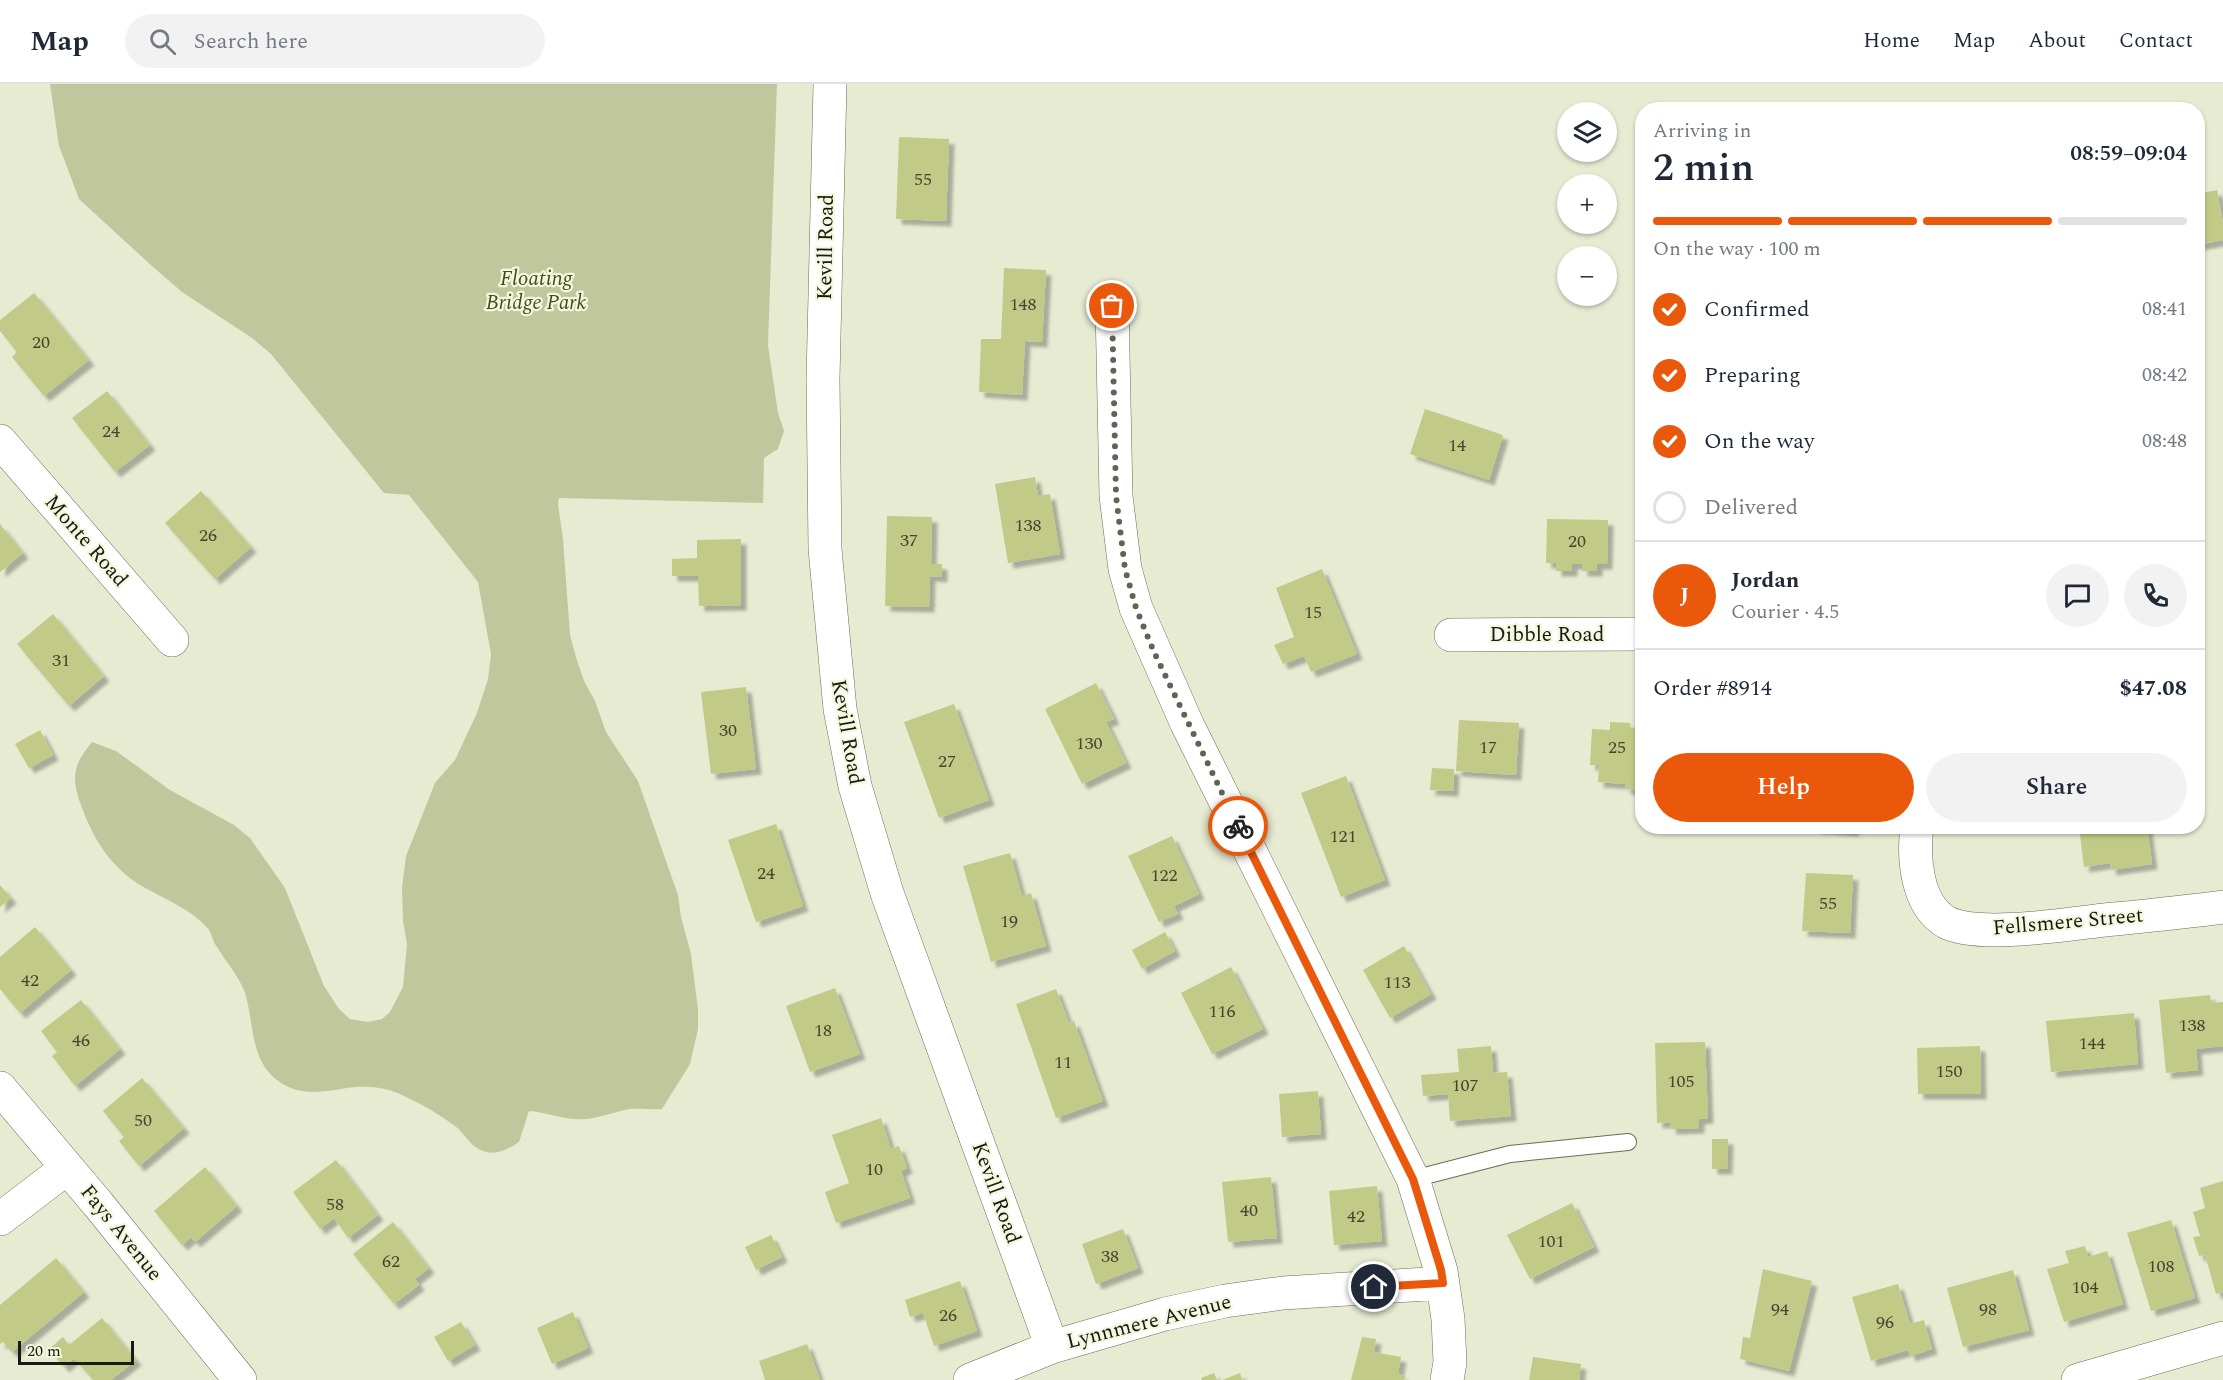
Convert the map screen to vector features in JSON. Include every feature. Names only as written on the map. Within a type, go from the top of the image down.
[{"type":"street","name":"Kevill Road","points":[[830,84],[823,379],[825,549],[840,709],[855,786],[887,893],[1052,1347]]},
{"type":"street","points":[[1112,306],[1116,496],[1125,569],[1136,608],[1192,735],[1413,1179],[1443,1283],[1448,1318],[1450,1362],[1447,1380]]},
{"type":"street","name":"Monte Road","points":[[0,441],[172,640]]},
{"type":"street","name":"Dibble Road","points":[[1451,635],[1635,634]]},
{"type":"street","name":"Fellsmere Street","points":[[1916,834],[1914,851],[1919,881],[1931,908],[1947,922],[1974,929],[2026,929],[2223,907]]},
{"type":"street","name":"Fays Avenue","points":[[0,1088],[240,1380]]},
{"type":"street","points":[[0,1219],[67,1168]]},
{"type":"street","name":"Lynnmere Avenue","points":[[970,1380],[1052,1347],[1165,1314],[1225,1301],[1283,1293],[1443,1283]]},
{"type":"street","points":[[2078,1380],[2223,1338]]},
{"type":"lane","points":[[1413,1179],[1510,1154],[1628,1142]]},
{"type":"green space","name":"Floating Bridge Park","points":[[50,84],[777,84],[768,345],[778,413],[784,431],[778,449],[764,458],[763,503],[559,498],[558,504],[570,635],[576,657],[606,732],[638,781],[678,895],[681,917],[691,954],[698,1029],[690,1064],[662,1109],[630,1109],[596,1118],[582,1119],[529,1111],[519,1142],[503,1151],[491,1153],[474,1146],[458,1128],[437,1113],[391,1091],[376,1087],[362,1087],[311,1092],[285,1085],[268,1072],[262,1062],[254,1040],[245,993],[209,930],[189,912],[126,875],[100,845],[82,808],[75,781],[80,758],[92,742],[116,751],[170,790],[234,825],[250,838],[285,888],[324,986],[339,1009],[350,1019],[368,1022],[382,1019],[390,1012],[403,987],[407,944],[403,921],[402,888],[406,856],[435,783],[455,760],[477,713],[488,679],[491,654],[478,582],[409,495],[384,493],[271,354],[252,338],[182,292],[79,199],[59,146]]},
{"type":"building","points":[[899,137],[949,139],[946,221],[896,219]]},
{"type":"building","points":[[2217,190],[2223,223],[2223,240],[2205,244],[2205,193]]},
{"type":"building","points":[[1004,268],[1046,270],[1042,342],[1025,341],[1022,395],[979,392],[981,339],[1001,339]]},
{"type":"building","points":[[34,293],[89,360],[44,396],[12,357],[17,352],[0,331],[0,320]]},
{"type":"building","points":[[107,391],[150,445],[115,472],[72,418]]},
{"type":"building","points":[[1425,409],[1503,435],[1489,480],[1410,454]]},
{"type":"building","points":[[1035,477],[1038,496],[1050,494],[1060,554],[1008,563],[995,484]]},
{"type":"building","points":[[201,491],[251,547],[215,579],[165,523]]},
{"type":"building","points":[[887,516],[932,517],[931,564],[942,564],[942,577],[930,576],[929,607],[885,606]]},
{"type":"building","points":[[1547,519],[1608,520],[1607,564],[1597,564],[1597,571],[1582,571],[1582,564],[1572,564],[1572,571],[1556,571],[1556,563],[1546,563]]},
{"type":"building","points":[[0,524],[23,553],[0,572]]},
{"type":"building","points":[[741,539],[741,605],[699,606],[698,576],[672,576],[672,559],[697,558],[697,540]]},
{"type":"building","points":[[1322,569],[1357,654],[1311,672],[1304,656],[1283,664],[1274,645],[1294,637],[1276,588]]},
{"type":"building","points":[[53,614],[104,676],[69,706],[17,644]]},
{"type":"building","points":[[1096,683],[1114,719],[1106,722],[1126,763],[1082,784],[1045,709]]},
{"type":"building","points":[[746,687],[756,769],[711,774],[701,692]]},
{"type":"building","points":[[954,704],[989,800],[939,818],[904,722]]},
{"type":"building","points":[[1459,720],[1519,723],[1516,775],[1456,771]]},
{"type":"building","points":[[1610,722],[1630,723],[1631,728],[1635,728],[1635,790],[1625,789],[1626,784],[1598,782],[1599,765],[1590,765],[1592,729],[1610,730]]},
{"type":"building","points":[[40,730],[53,755],[29,768],[15,744]]},
{"type":"building","points":[[1432,768],[1454,769],[1453,791],[1430,790]]},
{"type":"building","points":[[1346,776],[1385,880],[1341,897],[1301,793]]},
{"type":"building","points":[[776,824],[803,906],[756,922],[728,840]]},
{"type":"building","points":[[2080,834],[2148,834],[2152,864],[2111,870],[2110,863],[2084,867]]},
{"type":"building","points":[[1172,836],[1199,894],[1174,906],[1178,914],[1159,922],[1128,856]]},
{"type":"building","points":[[1010,853],[1022,896],[1031,893],[1046,946],[991,962],[963,866]]},
{"type":"building","points":[[1806,873],[1853,875],[1850,933],[1802,931]]},
{"type":"building","points":[[0,885],[11,898],[0,907]]},
{"type":"building","points":[[35,927],[71,970],[20,1013],[0,989],[0,957]]},
{"type":"building","points":[[1165,932],[1175,951],[1142,969],[1132,950]]},
{"type":"building","points":[[1404,946],[1431,994],[1390,1018],[1363,970]]},
{"type":"building","points":[[1231,967],[1263,1029],[1212,1054],[1181,993]]},
{"type":"building","points":[[835,988],[860,1054],[810,1072],[786,1006]]},
{"type":"building","points":[[1056,989],[1069,1023],[1074,1021],[1103,1101],[1056,1118],[1016,1004]]},
{"type":"building","points":[[2210,995],[2211,1003],[2223,1002],[2223,1046],[2196,1049],[2198,1070],[2166,1073],[2159,1000]]},
{"type":"building","points":[[81,1000],[120,1049],[75,1086],[52,1056],[57,1052],[41,1031]]},
{"type":"building","points":[[2134,1013],[2138,1064],[2051,1072],[2046,1021]]},
{"type":"building","points":[[1705,1042],[1708,1118],[1699,1119],[1699,1128],[1671,1129],[1670,1122],[1657,1123],[1655,1043]]},
{"type":"building","points":[[1491,1046],[1493,1073],[1507,1072],[1511,1116],[1450,1121],[1448,1094],[1423,1096],[1421,1075],[1459,1072],[1457,1049]]},
{"type":"building","points":[[1980,1046],[1981,1094],[1918,1094],[1917,1048]]},
{"type":"building","points":[[142,1078],[184,1128],[139,1166],[119,1141],[124,1137],[103,1111]]},
{"type":"building","points":[[1318,1091],[1321,1134],[1282,1137],[1279,1094]]},
{"type":"building","points":[[881,1118],[891,1149],[899,1146],[907,1168],[901,1171],[910,1198],[836,1223],[825,1192],[849,1183],[832,1135]]},
{"type":"building","points":[[1712,1139],[1728,1139],[1727,1169],[1712,1169]]},
{"type":"building","points":[[336,1160],[378,1215],[348,1238],[334,1218],[320,1229],[293,1192]]},
{"type":"building","points":[[205,1167],[237,1206],[195,1242],[191,1237],[182,1245],[154,1211]]},
{"type":"building","points":[[1271,1177],[1277,1238],[1228,1242],[1222,1182]]},
{"type":"building","points":[[2223,1181],[2223,1292],[2216,1294],[2205,1255],[2199,1256],[2193,1237],[2200,1236],[2193,1212],[2205,1208],[2200,1188]]},
{"type":"building","points":[[1377,1186],[1382,1241],[1334,1245],[1329,1191]]},
{"type":"building","points":[[1572,1203],[1594,1247],[1530,1279],[1507,1235]]},
{"type":"building","points":[[2171,1220],[2195,1298],[2151,1311],[2127,1233]]},
{"type":"building","points":[[393,1222],[429,1268],[415,1279],[419,1285],[394,1304],[353,1254]]},
{"type":"building","points":[[1123,1229],[1138,1268],[1096,1284],[1082,1244]]},
{"type":"building","points":[[771,1235],[782,1257],[756,1270],[745,1247]]},
{"type":"building","points":[[2085,1246],[2088,1257],[2107,1251],[2123,1304],[2064,1322],[2047,1269],[2069,1263],[2065,1251]]},
{"type":"building","points":[[56,1258],[84,1292],[12,1352],[3,1342],[0,1344],[0,1305]]},
{"type":"building","points":[[1763,1269],[1812,1281],[1789,1371],[1740,1359],[1743,1337],[1750,1338]]},
{"type":"building","points":[[2013,1270],[2029,1330],[1963,1347],[1947,1288]]},
{"type":"building","points":[[960,1281],[977,1331],[934,1346],[923,1313],[910,1317],[905,1300]]},
{"type":"building","points":[[1898,1284],[1910,1324],[1924,1320],[1932,1349],[1910,1356],[1908,1350],[1871,1361],[1852,1297]]},
{"type":"building","points":[[573,1312],[588,1348],[552,1364],[537,1328]]},
{"type":"building","points":[[102,1318],[136,1360],[111,1380],[93,1380],[74,1358],[64,1367],[49,1349],[63,1337],[69,1345]]},
{"type":"building","points":[[461,1322],[475,1345],[448,1361],[434,1337]]},
{"type":"building","points":[[1362,1337],[1376,1339],[1374,1352],[1401,1357],[1398,1374],[1405,1376],[1404,1380],[1351,1380]]},
{"type":"building","points":[[807,1344],[820,1380],[765,1380],[759,1361]]},
{"type":"building","points":[[1533,1357],[1581,1364],[1579,1380],[1529,1380]]},
{"type":"building","points":[[1214,1373],[1217,1380],[1202,1380],[1201,1378]]},
{"type":"building","points":[[1240,1373],[1242,1380],[1222,1380]]},
{"type":"way so far","points":[[1112,306],[1116,496],[1125,569],[1136,608],[1154,652],[1238,826]]},
{"type":"route","points":[[1238,826],[1413,1179],[1427,1222],[1443,1283],[1374,1287]]}]
